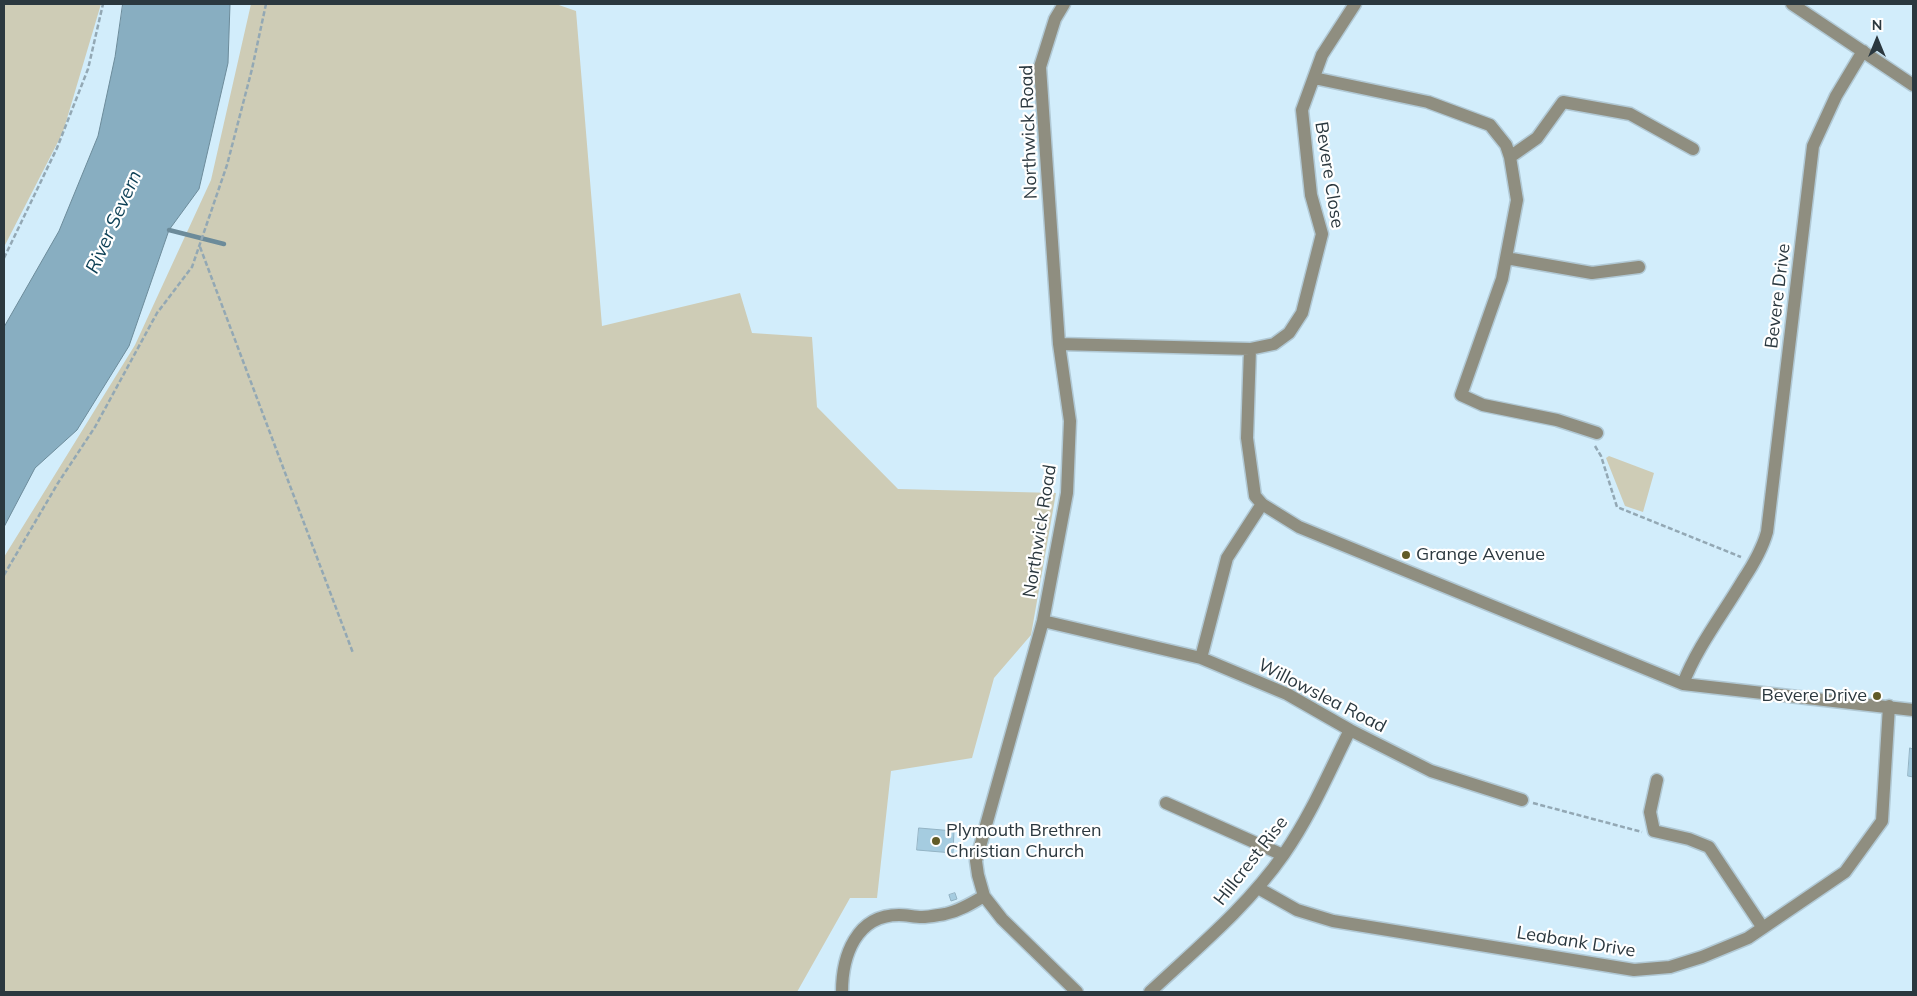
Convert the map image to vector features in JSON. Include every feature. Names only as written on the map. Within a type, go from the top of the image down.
[{"type":"street","name":"Northwick Road","points":[[1064,4],[1055,19],[1040,67],[1059,344],[1070,420],[1067,493],[1043,621],[978,855],[978,874],[984,896],[1002,919],[1077,992]]},
{"type":"street","name":"Bevere Close","points":[[1059,344],[1250,349],[1274,344],[1289,333],[1302,313],[1322,234],[1311,195],[1302,110],[1322,55],[1355,4]]},
{"type":"street","points":[[1792,4],[1913,84]]},
{"type":"street","name":"Bevere Drive","points":[[1683,684],[1689,668],[1754,564],[1764,544],[1767,532],[1813,146],[1836,96],[1862,51]]},
{"type":"street","points":[[1314,78],[1428,102],[1490,125],[1506,145],[1510,157],[1517,200],[1502,279],[1461,395],[1483,405],[1558,420],[1597,433]]},
{"type":"street","points":[[1510,157],[1537,138],[1563,102],[1630,114],[1693,148]]},
{"type":"street","points":[[1506,258],[1592,273],[1639,267]]},
{"type":"street","points":[[1250,349],[1247,438],[1256,496],[1262,504],[1299,527],[1683,684],[1913,710]]},
{"type":"street","points":[[1201,658],[1227,558],[1262,504]]},
{"type":"street","name":"Willowslea Road","points":[[1043,621],[1201,658],[1287,694],[1350,730],[1430,771],[1522,800]]},
{"type":"street","name":"Leabank Drive","points":[[1258,888],[1297,910],[1334,921],[1634,970],[1670,967],[1702,957],[1748,938],[1845,872],[1882,821],[1889,706]]},
{"type":"street","name":"Hillcrest Rise","points":[[1150,992],[1245,904],[1258,888],[1303,825],[1350,730]]},
{"type":"street","points":[[1657,780],[1650,812],[1654,831],[1689,839],[1709,847],[1763,928]]},
{"type":"street","points":[[1166,803],[1283,855]]},
{"type":"street","points":[[842,992],[842,975],[848,952],[858,934],[873,921],[898,914],[922,917],[947,913],[964,908],[984,896]]},
{"type":"path","points":[[4,258],[57,148],[88,69],[103,4]]},
{"type":"path","points":[[4,575],[58,483],[95,427],[157,313],[192,267],[227,165],[266,4]]},
{"type":"path","points":[[199,246],[352,653]]},
{"type":"path","points":[[1597,433],[1594,444],[1602,456],[1616,507],[1740,556],[1754,564]]},
{"type":"path","points":[[1522,800],[1643,832],[1654,831]]},
{"type":"shaded area","points":[[4,4],[101,4],[63,132],[4,247]]},
{"type":"shaded area","points":[[251,4],[556,4],[576,11],[602,326],[740,293],[752,333],[812,337],[817,407],[898,489],[1056,493],[1031,635],[994,678],[972,758],[891,771],[877,898],[850,898],[797,992],[4,992],[4,557],[135,345],[211,180]]},
{"type":"shaded area","points":[[1609,456],[1654,473],[1643,512],[1625,506],[1606,458]]},
{"type":"water","name":"River Severn","points":[[123,4],[230,4],[228,63],[199,189],[169,230],[129,346],[77,430],[35,468],[4,527],[4,327],[59,231],[98,136],[115,57]]},
{"type":"building","points":[[1910,748],[1913,749],[1913,777],[1908,776]]},
{"type":"building","name":"Plymouth Brethren Christian Church","points":[[919,828],[954,831],[953,853],[917,850]]},
{"type":"building","points":[[955,893],[957,899],[951,901],[949,895]]},
{"type":"waterway","points":[[169,230],[224,244]]},
{"type":"place","name":"Grange Avenue","points":[[1406,555]]},
{"type":"place","name":"Bevere Drive","points":[[1877,696]]},
{"type":"place","name":"Plymouth Brethren Christian Church","points":[[936,841]]}]
